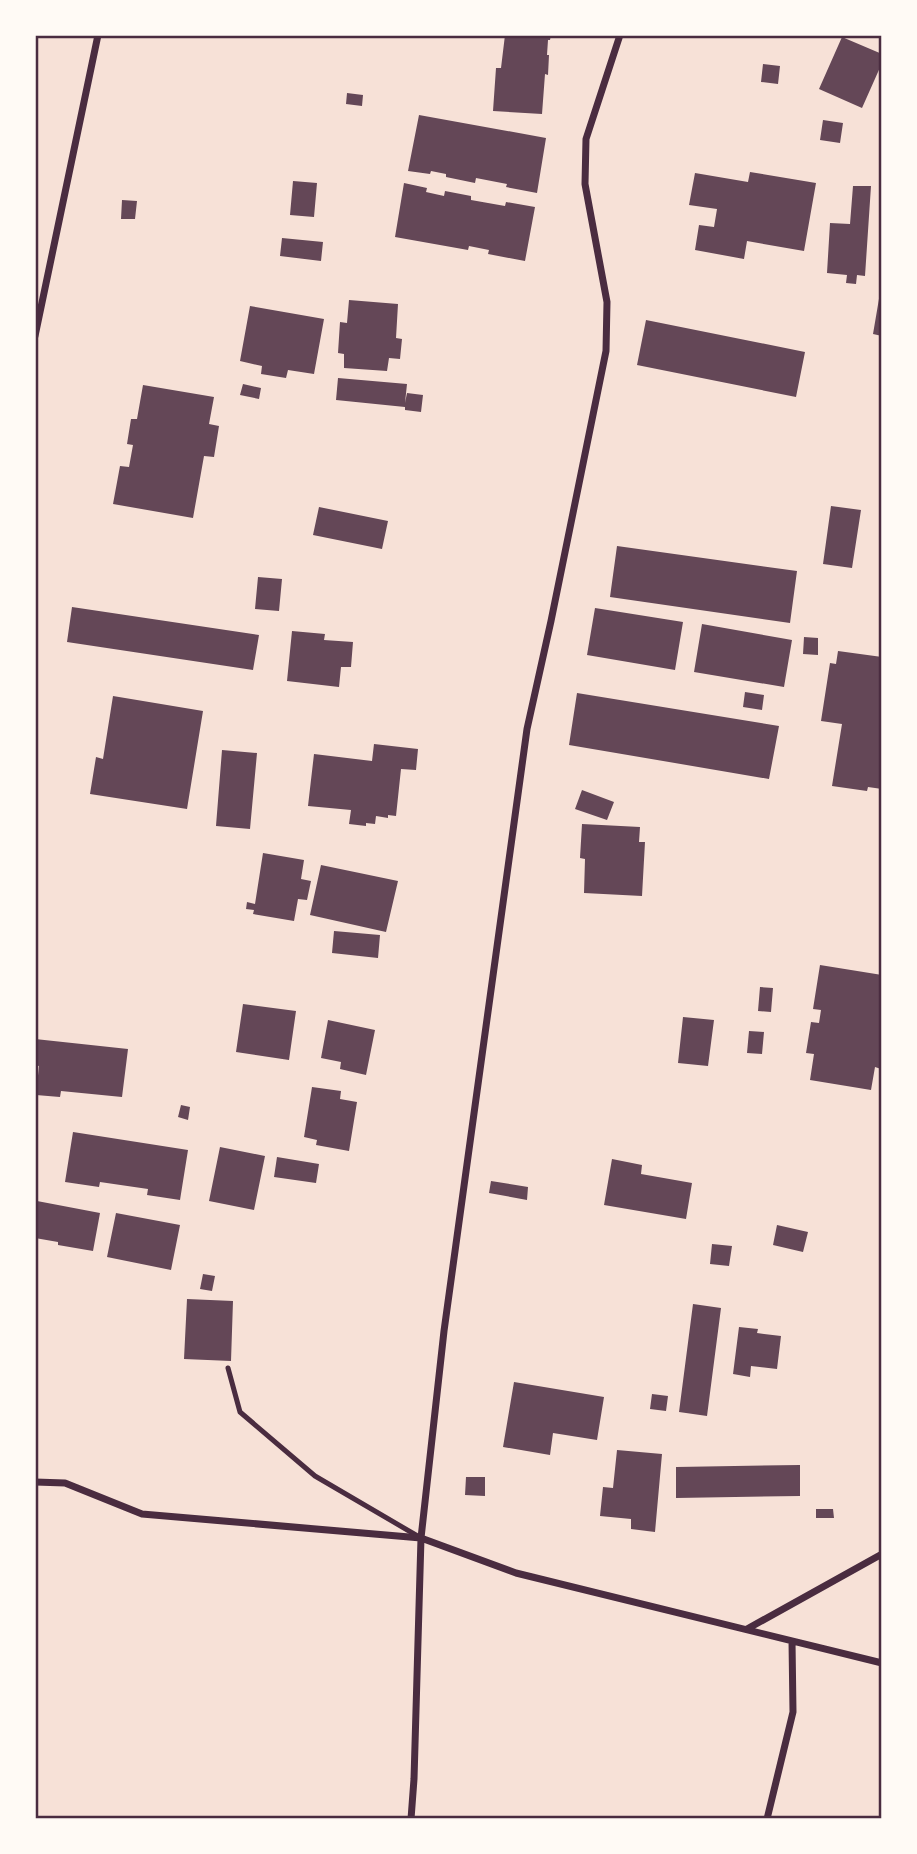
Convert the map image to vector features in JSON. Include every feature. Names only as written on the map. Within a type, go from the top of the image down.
[{"type":"street","points":[[35,336],[98,35]]},
{"type":"street","points":[[411,1819],[421,1538],[444,1331],[527,729],[606,351],[607,302],[585,184],[586,139],[620,35]]},
{"type":"street","points":[[35,1482],[65,1483],[142,1514],[421,1538],[516,1573],[882,1663]]},
{"type":"street","points":[[746,1629],[882,1554]]},
{"type":"street","points":[[767,1819],[793,1712],[792,1641]]},
{"type":"lane","points":[[228,1368],[240,1412],[316,1476],[421,1538]]},
{"type":"building","points":[[505,35],[551,35],[548,40],[548,75],[545,74],[542,114],[493,111],[496,68],[501,68]]},
{"type":"building","points":[[842,37],[882,54],[882,63],[862,108],[819,89]]},
{"type":"building","points":[[763,64],[780,66],[778,84],[761,82]]},
{"type":"building","points":[[347,93],[363,95],[362,106],[346,104]]},
{"type":"building","points":[[419,115],[546,138],[537,193],[476,178],[475,183],[431,171],[430,174],[408,171]]},
{"type":"building","points":[[823,120],[843,123],[840,143],[820,140]]},
{"type":"building","points":[[750,172],[816,183],[804,251],[747,241],[744,259],[695,250],[699,225],[714,227],[717,209],[689,205],[695,173],[748,182]]},
{"type":"building","points":[[293,181],[317,183],[314,217],[290,215]]},
{"type":"building","points":[[404,183],[427,188],[426,192],[444,196],[445,191],[471,196],[471,200],[505,206],[506,202],[535,207],[525,261],[488,254],[489,250],[469,246],[468,250],[395,237]]},
{"type":"building","points":[[853,186],[871,186],[865,276],[857,275],[856,284],[846,283],[847,275],[827,273],[830,223],[850,224]]},
{"type":"building","points":[[122,200],[137,201],[135,219],[121,219]]},
{"type":"building","points":[[282,238],[323,242],[321,261],[280,256]]},
{"type":"building","points":[[882,288],[882,336],[873,334]]},
{"type":"building","points":[[349,300],[398,304],[396,338],[402,339],[400,359],[389,358],[387,371],[344,368],[344,354],[338,353],[340,322],[347,323]]},
{"type":"building","points":[[250,306],[324,319],[314,374],[288,370],[286,378],[261,374],[262,366],[240,361]]},
{"type":"building","points":[[646,320],[805,352],[796,397],[637,365]]},
{"type":"building","points":[[338,378],[407,384],[405,403],[407,393],[423,395],[421,412],[405,410],[405,407],[336,400]]},
{"type":"building","points":[[243,384],[261,388],[259,399],[240,395]]},
{"type":"building","points":[[143,385],[214,397],[209,424],[219,426],[214,457],[204,456],[193,518],[113,504],[120,466],[129,467],[133,445],[127,444],[131,419],[137,419]]},
{"type":"building","points":[[831,506],[861,510],[852,568],[823,564]]},
{"type":"building","points":[[319,507],[388,521],[382,549],[313,535]]},
{"type":"building","points":[[617,546],[797,571],[790,623],[610,597]]},
{"type":"building","points":[[258,577],[282,579],[279,611],[255,609]]},
{"type":"building","points":[[72,607],[259,635],[253,670],[67,642]]},
{"type":"building","points":[[595,608],[683,622],[675,670],[587,655]]},
{"type":"building","points":[[702,624],[792,640],[784,687],[694,672]]},
{"type":"building","points":[[292,631],[325,634],[324,640],[353,642],[351,667],[341,667],[339,687],[287,681]]},
{"type":"building","points":[[804,637],[818,638],[818,655],[803,654]]},
{"type":"building","points":[[838,651],[882,657],[882,789],[868,787],[867,791],[832,786],[842,724],[821,721],[830,663],[836,664]]},
{"type":"building","points":[[745,692],[764,695],[762,710],[743,707]]},
{"type":"building","points":[[577,693],[779,726],[769,779],[569,745]]},
{"type":"building","points":[[113,696],[203,711],[187,809],[90,794],[96,757],[103,759]]},
{"type":"building","points":[[374,744],[418,749],[416,770],[401,769],[396,816],[376,816],[375,824],[366,823],[366,826],[349,824],[351,810],[308,806],[314,754],[372,761]]},
{"type":"building","points":[[222,750],[257,753],[250,829],[216,826]]},
{"type":"building","points":[[582,790],[614,802],[607,820],[575,809]]},
{"type":"building","points":[[582,824],[640,827],[639,842],[645,842],[642,896],[584,893],[585,859],[580,858]]},
{"type":"building","points":[[263,853],[304,860],[301,879],[311,881],[307,900],[298,899],[294,921],[253,914],[254,910],[246,909],[247,902],[255,904]]},
{"type":"building","points":[[321,865],[398,881],[386,932],[310,915]]},
{"type":"building","points":[[334,931],[380,935],[378,958],[332,953]]},
{"type":"building","points":[[820,965],[882,975],[882,1063],[881,1069],[875,1067],[871,1090],[810,1080],[814,1054],[806,1053],[811,1022],[819,1023],[821,1010],[813,1009]]},
{"type":"building","points":[[760,987],[773,988],[771,1012],[758,1011]]},
{"type":"building","points":[[243,1004],[296,1011],[289,1060],[236,1052]]},
{"type":"building","points":[[683,1017],[714,1020],[708,1066],[678,1063]]},
{"type":"building","points":[[328,1020],[375,1030],[366,1075],[340,1069],[341,1062],[321,1058]]},
{"type":"building","points":[[749,1031],[764,1032],[762,1054],[747,1053]]},
{"type":"building","points":[[35,1039],[128,1049],[122,1097],[61,1091],[60,1097],[36,1095],[39,1066],[35,1065]]},
{"type":"building","points":[[312,1087],[341,1091],[340,1099],[357,1102],[349,1151],[316,1145],[317,1140],[304,1137]]},
{"type":"building","points":[[181,1105],[190,1107],[188,1120],[178,1117]]},
{"type":"building","points":[[73,1132],[188,1150],[180,1200],[147,1195],[148,1189],[100,1182],[99,1187],[65,1182]]},
{"type":"building","points":[[220,1147],[265,1156],[254,1210],[209,1201]]},
{"type":"building","points":[[277,1157],[319,1164],[316,1183],[274,1177]]},
{"type":"building","points":[[612,1159],[642,1165],[641,1174],[692,1183],[686,1219],[604,1205]]},
{"type":"building","points":[[491,1181],[528,1187],[527,1200],[489,1193]]},
{"type":"building","points":[[37,1201],[100,1213],[93,1251],[35,1238]]},
{"type":"building","points":[[116,1213],[180,1225],[171,1270],[107,1257]]},
{"type":"building","points":[[777,1225],[808,1232],[803,1252],[773,1245]]},
{"type":"building","points":[[712,1244],[732,1246],[729,1266],[710,1264]]},
{"type":"building","points":[[203,1274],[215,1276],[212,1291],[200,1289]]},
{"type":"building","points":[[187,1299],[233,1301],[231,1361],[184,1359]]},
{"type":"building","points":[[693,1304],[721,1308],[707,1416],[679,1412]]},
{"type":"building","points":[[739,1327],[781,1336],[777,1369],[751,1366],[750,1377],[733,1374]]},
{"type":"building","points":[[514,1382],[604,1397],[597,1440],[553,1433],[550,1455],[503,1447]]},
{"type":"building","points":[[652,1394],[668,1396],[666,1411],[650,1409]]},
{"type":"building","points":[[617,1450],[662,1454],[655,1532],[631,1529],[631,1519],[600,1516],[603,1487],[613,1488]]},
{"type":"building","points":[[800,1465],[800,1496],[676,1498],[676,1467]]},
{"type":"building","points":[[466,1477],[485,1477],[485,1496],[465,1495]]},
{"type":"building","points":[[816,1509],[833,1509],[834,1518],[816,1518]]}]
